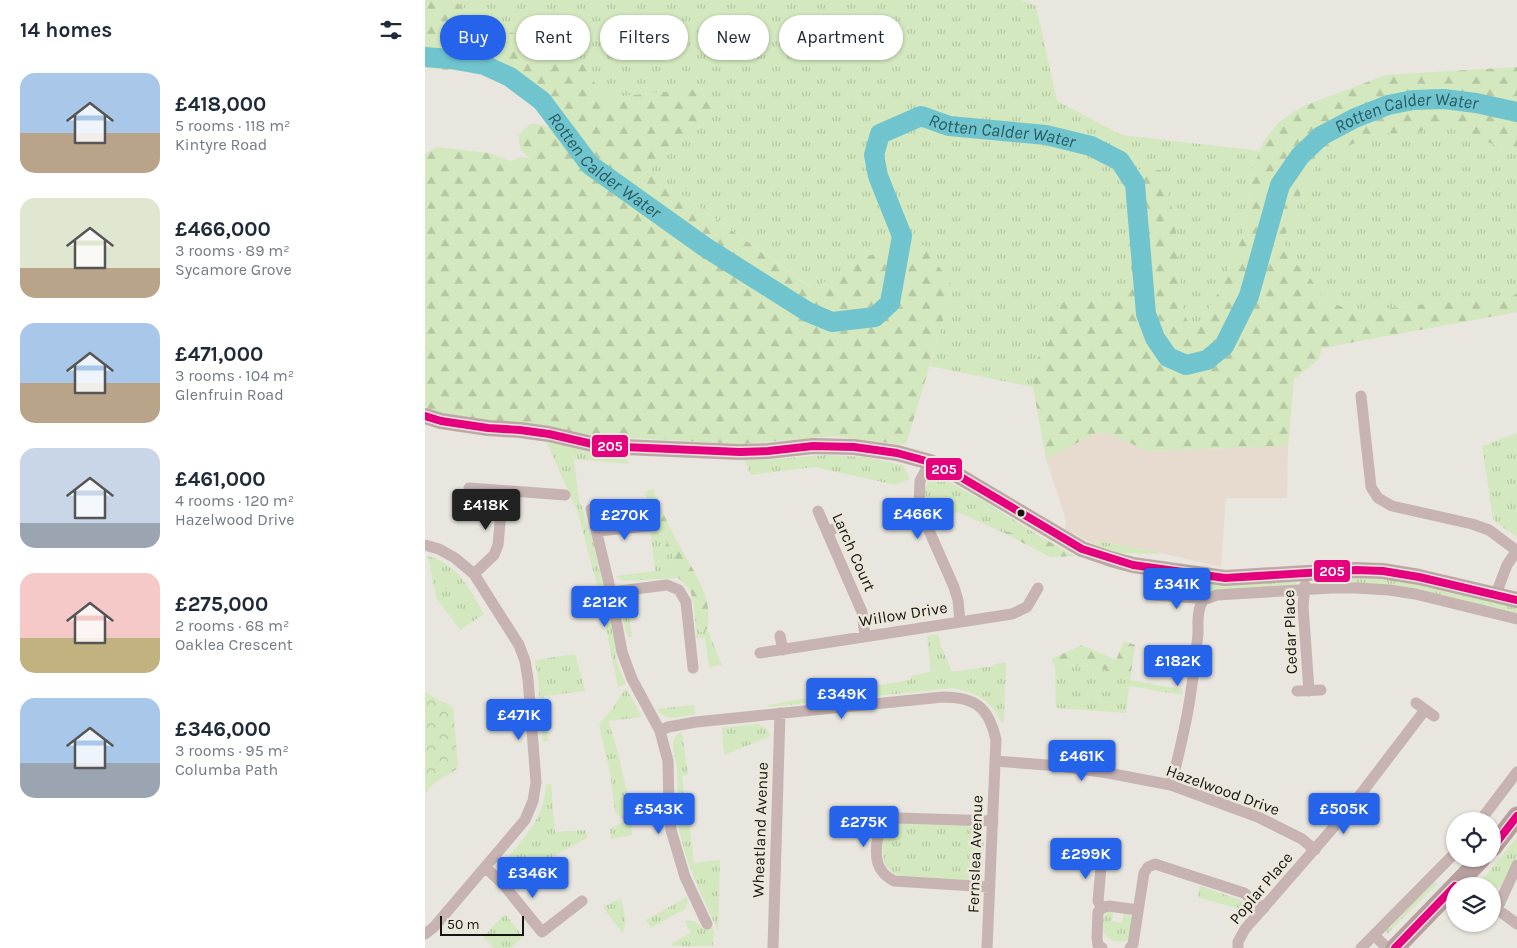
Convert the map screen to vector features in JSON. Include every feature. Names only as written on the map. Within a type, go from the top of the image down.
[{"type":"main road","points":[[425,416],[441,421],[488,428],[549,434],[601,446],[740,452],[813,446],[855,447],[897,453],[929,462],[959,476],[1082,549],[1133,565],[1225,578],[1305,572],[1383,571],[1419,577],[1517,600]]},
{"type":"main road","points":[[1501,836],[1517,816]]},
{"type":"main road","points":[[1466,877],[1474,867]]},
{"type":"main road","points":[[1395,948],[1446,898]]},
{"type":"street","points":[[1361,396],[1371,487],[1378,498],[1392,506],[1472,524],[1489,530],[1517,550],[1507,566],[1496,594]]},
{"type":"street","points":[[929,462],[920,481],[919,508],[954,587],[958,600],[960,622]]},
{"type":"street","points":[[469,488],[565,495]]},
{"type":"street","points":[[474,574],[494,555],[498,545],[503,491]]},
{"type":"street","points":[[591,509],[611,592],[622,652],[633,681],[660,731],[669,761],[671,830],[685,877],[707,924]]},
{"type":"street","name":"Larch Court","points":[[818,510],[862,612],[865,636]]},
{"type":"street","points":[[597,531],[650,526]]},
{"type":"street","points":[[827,532],[840,526]]},
{"type":"street","points":[[425,545],[439,549],[455,558],[474,574],[519,645],[525,661],[528,679],[536,782],[533,801],[525,820],[434,927],[425,934]]},
{"type":"street","name":"Cedar Place","points":[[1305,572],[1303,691],[1321,690]]},
{"type":"street","points":[[611,592],[667,585],[679,590],[686,602],[693,668]]},
{"type":"street","name":"Willow Drive","points":[[761,653],[1031,611],[1038,588]]},
{"type":"street","points":[[1154,595],[1203,600],[1217,595],[1356,588],[1389,590],[1415,594],[1517,619]]},
{"type":"street","points":[[1171,785],[1182,743],[1191,691],[1199,606],[1203,600]]},
{"type":"street","points":[[780,636],[783,650]]},
{"type":"street","name":"Fernslea Avenue","points":[[660,731],[668,727],[696,722],[943,696],[956,696],[971,700],[988,715],[994,728],[996,740],[987,948]]},
{"type":"street","name":"Poplar Place","points":[[1237,948],[1245,929],[1315,850],[1430,713],[1416,703]]},
{"type":"street","name":"Wheatland Avenue","points":[[773,948],[780,713]]},
{"type":"street","name":"Hazelwood Drive","points":[[995,761],[1059,766],[1171,785],[1258,817],[1302,839],[1315,850]]},
{"type":"street","points":[[1487,812],[1517,772]]},
{"type":"street","points":[[990,887],[894,881],[880,870],[877,860],[877,849],[882,828],[899,818],[993,821]]},
{"type":"street","points":[[1102,908],[1097,901],[1103,844]]},
{"type":"street","points":[[1361,948],[1446,862]]},
{"type":"street","points":[[1130,948],[1133,944],[1144,873],[1148,867],[1155,864],[1245,893],[1264,908]]},
{"type":"street","points":[[1501,896],[1517,865]]},
{"type":"street","points":[[485,867],[503,884],[542,932],[582,902]]},
{"type":"street","points":[[1102,948],[1098,945],[1097,938],[1099,912],[1102,908],[1109,906],[1138,910]]},
{"type":"street","points":[[1501,912],[1517,924]]},
{"type":"street","points":[[1374,935],[1387,948]]},
{"type":"shaded area","points":[[1095,433],[1111,434],[1147,451],[1288,446],[1287,498],[1226,498],[1221,567],[1098,541],[1094,544],[1065,529],[1066,520],[1046,459]]},
{"type":"green space","points":[[425,0],[453,0],[473,15],[440,15],[440,60],[506,60],[506,30],[516,34],[516,60],[581,60],[604,98],[704,88],[719,110],[646,169],[813,289],[866,256],[924,245],[953,287],[906,445],[835,436],[741,444],[597,436],[538,425],[483,421],[425,410],[425,152],[427,153],[437,147],[489,153],[510,161],[522,157],[530,159],[521,148],[519,135],[530,124],[548,127],[558,122],[524,76],[425,68]]},
{"type":"green space","points":[[453,0],[1021,0],[1036,6],[1057,101],[1122,135],[1260,151],[1252,170],[1245,230],[1218,293],[1201,322],[1190,325],[1116,170],[1131,208],[1131,231],[1125,235],[1132,273],[1128,291],[1099,300],[1072,296],[1049,319],[1050,341],[1037,359],[1032,371],[1033,387],[930,366],[953,287],[866,256],[814,289],[646,169],[719,110],[704,88],[604,98],[581,60],[590,60],[590,15],[516,15],[516,34],[506,30],[506,15],[473,15]]},
{"type":"green space","points":[[1517,67],[1517,154],[1438,122],[1414,135],[1382,132],[1321,157],[1303,188],[1283,241],[1295,263],[1311,279],[1324,300],[1356,312],[1517,294],[1517,312],[1322,348],[1319,359],[1294,379],[1288,446],[1147,451],[1111,434],[1096,433],[1046,459],[1032,372],[1037,359],[1050,341],[1049,319],[1058,306],[1072,296],[1099,300],[1128,291],[1132,273],[1125,235],[1131,231],[1131,208],[1116,169],[1161,170],[1174,215],[1184,314],[1190,325],[1201,322],[1218,293],[1245,230],[1252,170],[1264,141],[1278,123],[1307,105],[1386,75]]},
{"type":"green space","points":[[1438,122],[1517,154],[1517,294],[1356,312],[1324,300],[1311,279],[1295,263],[1283,241],[1303,188],[1321,157],[1382,132],[1414,135]]},
{"type":"green space","points":[[1517,433],[1517,523],[1503,518],[1498,524],[1493,519],[1482,446]]},
{"type":"green space","points":[[546,441],[608,456],[626,456],[629,464],[574,459],[579,501],[583,509],[588,533],[591,533],[618,653],[615,654],[626,684],[618,687],[597,585],[578,513]]},
{"type":"green space","points":[[826,455],[864,457],[903,465],[910,479],[896,485],[814,467],[751,475],[744,460]]},
{"type":"green space","points":[[939,477],[984,501],[1041,537],[1034,540],[1006,531],[1004,533],[958,512],[931,523],[925,507],[924,497],[929,481]]},
{"type":"green space","points":[[653,489],[704,593],[709,617],[707,629],[701,632],[696,629],[691,593],[674,573],[672,564],[674,557],[672,553],[666,553],[665,547],[667,543],[664,536],[655,528],[645,492]]},
{"type":"green space","points":[[648,507],[659,532],[664,536],[674,557],[672,568],[677,578],[623,581],[616,576],[655,571]]},
{"type":"green space","points":[[1503,518],[1517,523],[1517,537],[1498,524]]},
{"type":"green space","points":[[1006,531],[1034,540],[1041,537],[1075,556],[1050,557],[1004,533]]},
{"type":"green space","points":[[1098,541],[1161,553],[1119,553],[1094,544]]},
{"type":"green space","points":[[428,556],[455,571],[468,587],[484,614],[460,630],[436,598]]},
{"type":"green space","points":[[1367,574],[1517,605],[1517,614],[1320,585],[1317,582],[1319,578]]},
{"type":"green space","points":[[1161,576],[1296,581],[1297,584],[1294,586],[1206,591],[1152,591]]},
{"type":"green space","points":[[626,599],[632,637],[628,637],[623,617]]},
{"type":"green space","points":[[696,629],[701,632],[707,629],[722,665],[709,667],[705,638],[696,638]]},
{"type":"green space","points":[[938,634],[952,672],[994,666],[995,664],[1006,662],[1004,722],[1001,722],[992,707],[981,698],[969,692],[952,688],[768,707],[768,705],[910,680],[911,676],[931,672],[927,636]]},
{"type":"green space","points":[[1124,641],[1135,645],[1130,680],[1093,665],[1055,666],[1051,659],[1082,645],[1116,660]]},
{"type":"green space","points":[[575,654],[585,691],[544,696],[548,741],[543,742],[535,660]]},
{"type":"green space","points":[[1093,665],[1131,680],[1183,689],[1182,695],[1129,686],[1126,713],[1056,708],[1055,666]]},
{"type":"green space","points":[[626,688],[642,717],[608,721],[619,756],[630,817],[622,818],[615,812],[611,778],[599,724]]},
{"type":"green space","points":[[425,691],[453,708],[458,764],[456,770],[435,782],[425,795]]},
{"type":"green space","points":[[694,705],[695,714],[680,717],[665,716],[657,709]]},
{"type":"green space","points":[[758,724],[767,729],[771,736],[724,755],[722,728]]},
{"type":"green space","points":[[679,733],[682,733],[688,775],[682,776],[694,863],[720,860],[718,931],[689,865],[678,823],[678,776],[673,745]]},
{"type":"green space","points":[[546,784],[551,784],[555,832],[585,830],[588,837],[511,880],[505,871],[505,861],[538,817],[545,797]]},
{"type":"green space","points":[[631,821],[632,835],[611,839],[610,829],[621,823]]},
{"type":"green space","points":[[903,823],[969,825],[984,841],[982,864],[968,880],[904,877],[898,875],[886,866],[883,856],[883,838],[889,829]]},
{"type":"green space","points":[[1517,837],[1517,856],[1503,887],[1501,886],[1501,877],[1484,877],[1493,867],[1501,867],[1501,857]]},
{"type":"green space","points":[[1434,881],[1437,884],[1386,935],[1385,931]]},
{"type":"green space","points":[[1200,886],[1243,901],[1249,907],[1249,912],[1198,897]]},
{"type":"green space","points":[[687,897],[688,901],[685,909],[651,928],[646,920]]},
{"type":"green space","points":[[621,898],[625,921],[622,933],[603,907]]},
{"type":"green space","points":[[1113,911],[1112,921],[1122,923],[1124,913],[1128,914],[1132,919],[1129,940],[1114,941],[1105,934],[1103,929],[1104,917],[1108,912]]},
{"type":"green space","points":[[505,914],[523,937],[511,948],[494,948],[483,937]]},
{"type":"green space","points":[[686,921],[696,922],[702,929],[710,925],[714,931],[713,946],[672,946],[672,943],[691,933]]},
{"type":"waterway","name":"Rotten Calder Water","points":[[425,57],[451,59],[484,65],[510,77],[542,101],[590,165],[705,247],[808,312],[832,322],[875,317],[890,303],[902,236],[878,176],[874,155],[880,134],[921,116],[949,126],[1046,135],[1091,146],[1120,161],[1135,184],[1146,314],[1155,338],[1168,357],[1186,365],[1207,360],[1224,346],[1249,296],[1280,185],[1300,156],[1321,136],[1355,118],[1388,105],[1413,100],[1444,99],[1476,103],[1517,112]]},
{"type":"transit line","name":"205","points":[[425,416],[441,421],[488,428],[549,434],[601,446],[740,452],[813,446],[854,447],[897,453],[930,462],[959,476],[1082,549],[1133,565],[1225,578],[1356,570],[1383,571],[1419,577],[1517,600]]},
{"type":"transit line","name":"205","points":[[1501,837],[1517,816]]},
{"type":"transit line","name":"205","points":[[1395,948],[1446,895]]}]
